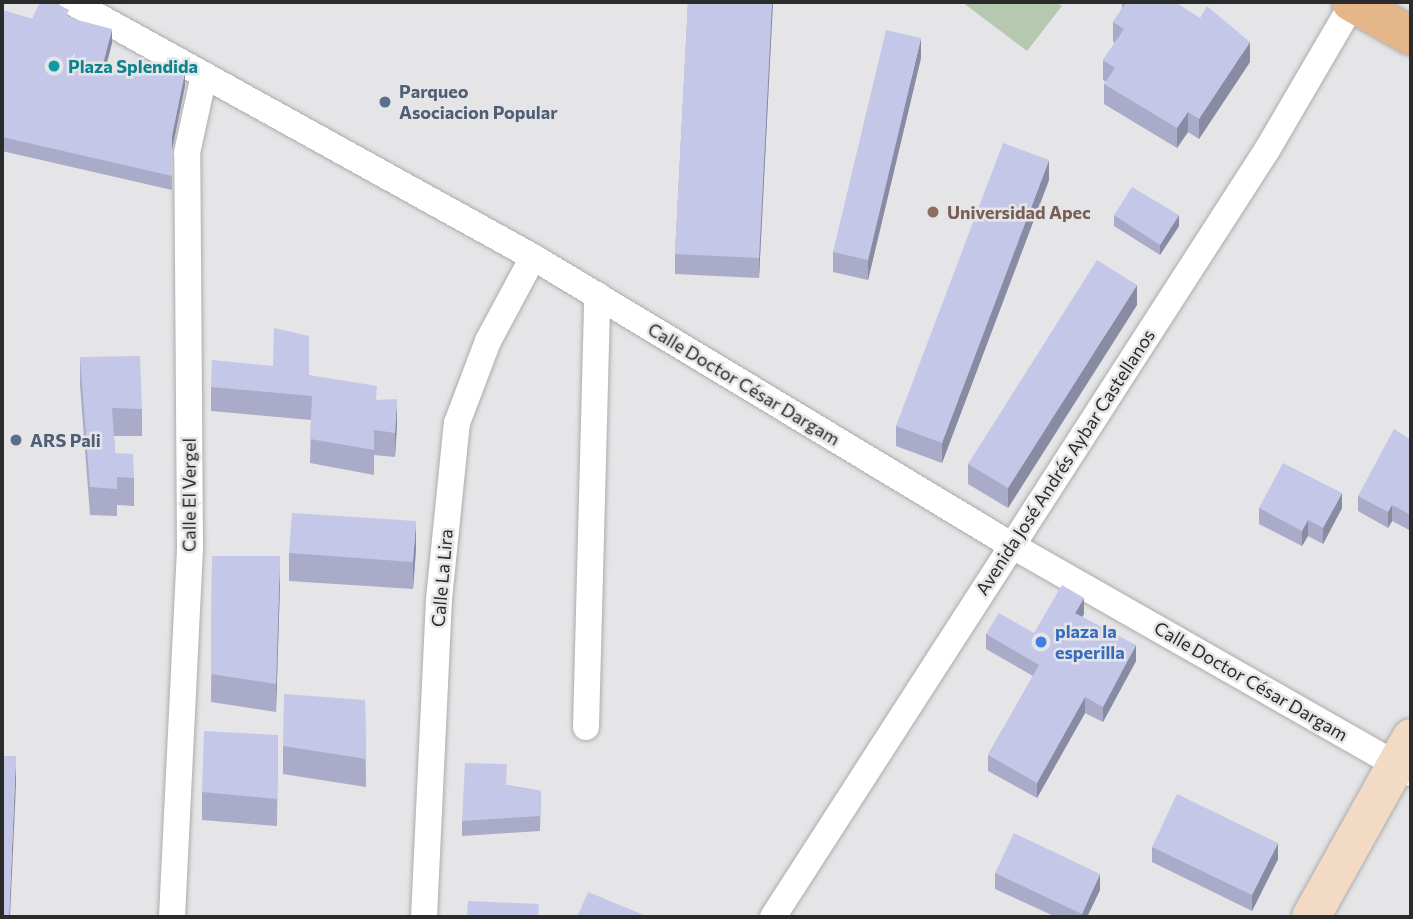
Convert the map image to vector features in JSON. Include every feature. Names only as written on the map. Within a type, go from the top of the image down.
[{"type":"main road","points":[[1353,2],[1411,36]]},
{"type":"main road","points":[[1311,917],[1406,758]]},
{"type":"street","name":"Calle Doctor César Dargam","points":[[72,2],[533,257],[1011,545],[1406,758]]},
{"type":"street","name":"Avenida José Andrés Aybar Castellanos","points":[[773,917],[1267,150],[1353,2]]},
{"type":"street","name":"Calle El Vergel","points":[[172,917],[190,546],[187,153],[204,75]]},
{"type":"street","name":"Calle La Lira","points":[[424,917],[439,599],[457,424],[488,341],[533,257]]},
{"type":"street","points":[[586,727],[597,295]]},
{"type":"green space","points":[[962,2],[1055,2],[1062,6],[1027,51]]},
{"type":"building","points":[[40,2],[54,2],[69,10],[66,17],[112,29],[102,68],[140,77],[145,62],[185,72],[172,136],[172,176],[2,137],[2,10],[32,19]]},
{"type":"building","points":[[688,2],[772,2],[759,258],[675,254]]},
{"type":"building","points":[[1126,2],[1175,2],[1200,18],[1207,6],[1250,42],[1199,119],[1188,112],[1177,128],[1104,84],[1115,68],[1103,60],[1124,29],[1113,22]]},
{"type":"building","points":[[886,30],[921,38],[868,260],[833,252]]},
{"type":"building","points":[[1003,143],[1049,160],[942,443],[896,426]]},
{"type":"building","points":[[1132,187],[1179,215],[1160,245],[1114,215]]},
{"type":"building","points":[[1097,260],[1137,285],[1008,488],[968,464]]},
{"type":"building","points":[[274,328],[309,336],[309,375],[377,386],[376,400],[397,399],[395,433],[374,430],[374,450],[310,439],[312,396],[211,387],[212,360],[273,366]]},
{"type":"building","points":[[140,356],[142,409],[112,408],[115,453],[133,454],[134,478],[117,477],[117,489],[90,487],[80,357]]},
{"type":"building","points":[[1394,429],[1411,440],[1411,515],[1392,505],[1388,512],[1358,496]]},
{"type":"building","points":[[1283,463],[1342,493],[1323,528],[1308,520],[1302,531],[1259,508]]},
{"type":"building","points":[[292,513],[416,521],[413,562],[289,553]]},
{"type":"building","points":[[212,556],[280,556],[276,684],[211,674]]},
{"type":"building","points":[[1062,585],[1084,598],[1075,613],[1136,645],[1103,707],[1085,697],[1037,783],[988,755],[1039,665],[986,634],[999,613],[1034,633]]},
{"type":"building","points":[[284,694],[365,700],[366,759],[283,746]]},
{"type":"building","points":[[204,731],[278,735],[277,799],[202,792]]},
{"type":"building","points":[[2,756],[16,756],[9,917],[2,917]]},
{"type":"building","points":[[465,763],[507,764],[506,785],[541,791],[540,816],[462,821]]},
{"type":"building","points":[[1177,794],[1278,843],[1252,895],[1152,847]]},
{"type":"building","points":[[1014,833],[1100,874],[1082,914],[995,873]]},
{"type":"building","points":[[588,892],[649,917],[577,917]]},
{"type":"building","points":[[468,901],[539,904],[538,917],[467,917]]},
{"type":"place","name":"Plaza Splendida","points":[[54,66]]},
{"type":"place","name":"Parqueo Asociacion Popular","points":[[385,102]]},
{"type":"place","name":"Universidad Apec","points":[[933,212]]},
{"type":"place","name":"ARS Pali","points":[[16,440]]},
{"type":"place","name":"plaza la esperilla","points":[[1041,642]]}]
